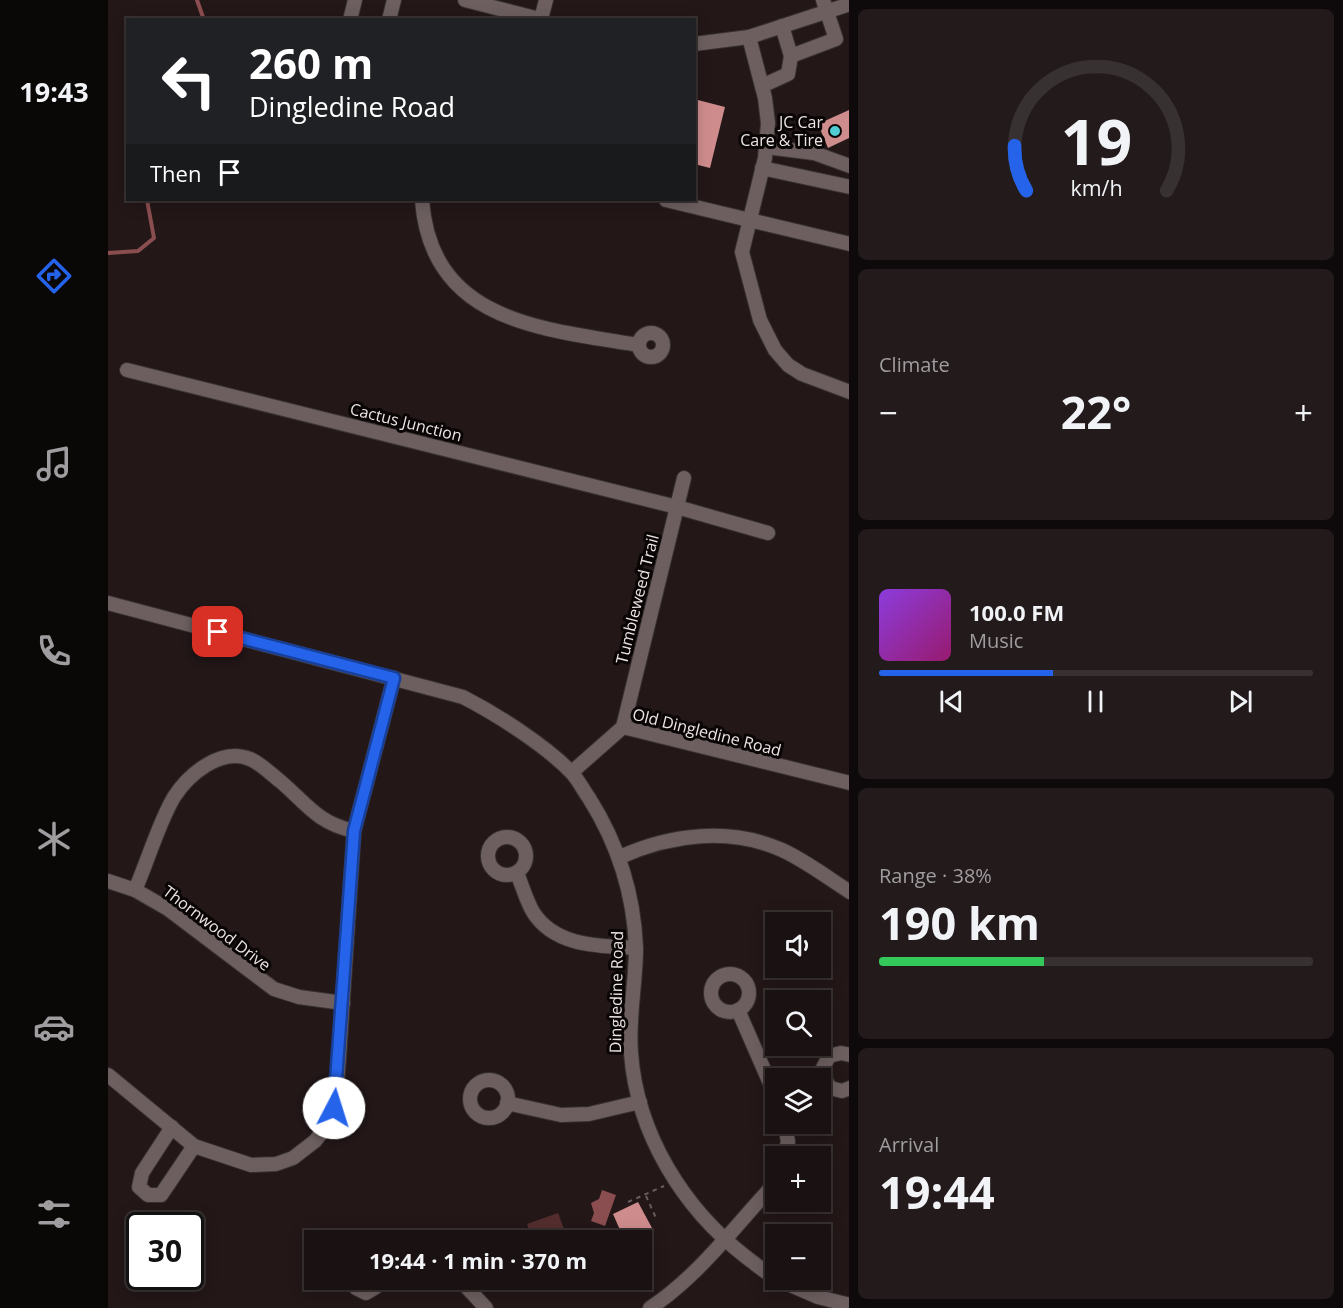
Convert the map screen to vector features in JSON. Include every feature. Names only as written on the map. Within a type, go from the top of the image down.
[{"type":"street","points":[[350,18],[355,0]]},
{"type":"street","points":[[390,18],[394,0]]},
{"type":"street","points":[[465,0],[532,18]]},
{"type":"street","points":[[537,18],[546,0]]},
{"type":"street","points":[[791,56],[836,39],[825,5]]},
{"type":"street","points":[[696,44],[749,36],[782,26],[825,5],[848,7]]},
{"type":"street","points":[[762,86],[788,74],[791,56],[782,26]]},
{"type":"street","points":[[749,36],[762,86],[768,123],[762,168],[743,243],[744,262],[760,320],[776,350],[788,364],[802,374],[849,392]]},
{"type":"street","points":[[766,147],[814,153],[849,166]]},
{"type":"street","points":[[762,168],[849,187]]},
{"type":"street","points":[[422,201],[436,255],[452,280],[485,308],[496,314],[535,325],[639,345]]},
{"type":"street","points":[[670,201],[849,244]]},
{"type":"street","name":"Cactus Junction","points":[[127,370],[677,507],[768,533]]},
{"type":"street","name":"Tumbleweed Trail","points":[[623,727],[684,478]]},
{"type":"street","name":"Dingledine Road","points":[[108,603],[463,697],[493,712],[572,772],[602,819],[620,857],[632,905],[636,948],[630,1044],[640,1102],[661,1159],[686,1197],[723,1239],[765,1270]]},
{"type":"street","points":[[108,1075],[194,1146],[226,1158],[265,1165],[293,1158],[315,1142],[326,1127],[334,1108],[354,831],[394,678]]},
{"type":"street","name":"Old Dingledine Road","points":[[572,772],[623,727],[849,783]]},
{"type":"street","points":[[135,890],[174,798],[198,770],[226,756],[250,759],[334,827],[354,831]]},
{"type":"street","points":[[620,857],[646,846],[694,835],[731,838],[782,850],[849,892]]},
{"type":"street","points":[[516,873],[533,912],[546,926],[566,939],[590,946],[636,948]]},
{"type":"street","name":"Thornwood Drive","points":[[108,881],[135,890],[191,925],[274,989],[299,997],[343,1003]]},
{"type":"street","points":[[738,1010],[765,1072]]},
{"type":"street","points":[[822,1068],[829,1056],[841,1053],[849,1055]]},
{"type":"street","points":[[831,1088],[849,1088]]},
{"type":"street","points":[[507,1103],[561,1115],[589,1114],[640,1102]]},
{"type":"street","points":[[172,1127],[142,1173],[139,1187],[148,1195],[161,1195],[194,1146]]},
{"type":"street","points":[[650,1308],[668,1296],[700,1266],[765,1194]]},
{"type":"street","points":[[469,1290],[486,1308]]},
{"type":"street","name":"Dingledine Road","points":[[802,1290],[818,1297],[849,1305]]},
{"type":"path","points":[[628,1202],[666,1184]]},
{"type":"path","points":[[645,1195],[656,1218]]},
{"type":"shaded area","points":[[602,1190],[616,1195],[605,1226],[591,1221],[594,1213],[591,1203],[599,1199]]},
{"type":"shaded area","points":[[558,1213],[564,1230],[529,1230],[527,1224]]},
{"type":"building","points":[[696,100],[725,107],[710,168],[696,164]]},
{"type":"building","name":"JC Car Care & Tire","points":[[849,110],[849,138],[828,148],[818,124]]},
{"type":"building","points":[[638,1202],[652,1228],[620,1230],[613,1214]]},
{"type":"waterway","points":[[197,0],[203,18]]},
{"type":"waterway","points":[[108,253],[138,251],[154,238],[147,201]]},
{"type":"place","name":"JC Car Care & Tire","points":[[835,131]]},
{"type":"route","points":[[218,632],[394,678],[354,831],[334,1108]]}]
